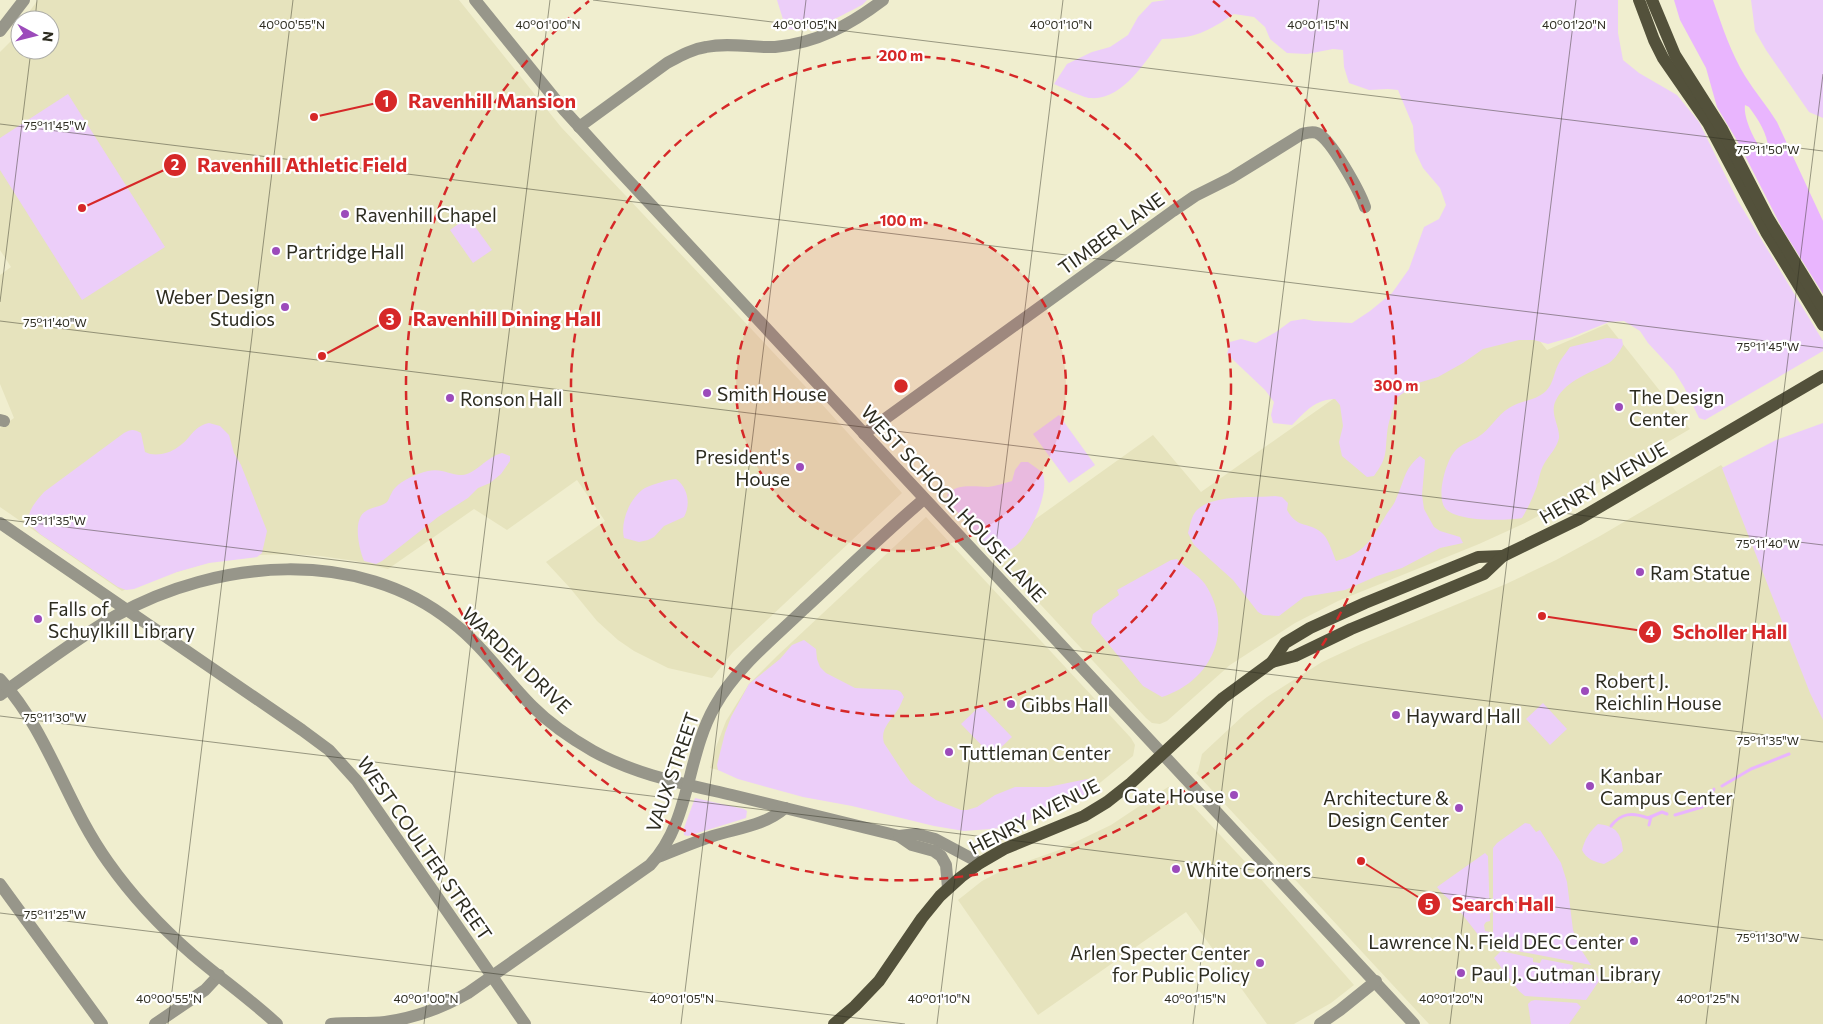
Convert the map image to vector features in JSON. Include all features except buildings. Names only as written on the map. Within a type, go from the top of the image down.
[{"type":"main road","points":[[1639,0],[1663,58],[1708,123],[1766,232],[1823,325]]},
{"type":"main road","points":[[1652,0],[1675,55],[1722,129],[1768,218],[1823,308]]},
{"type":"main road","name":"HENRY AVENUE","points":[[1272,662],[1295,656],[1351,628],[1484,574],[1503,556],[1579,519],[1823,376]]},
{"type":"main road","name":"HENRY AVENUE","points":[[834,1024],[855,1006],[879,980],[922,918],[948,888],[980,863],[1004,849],[1069,823],[1095,810],[1131,783],[1223,698],[1272,662],[1285,642],[1329,618],[1478,557],[1503,556]]},
{"type":"street","points":[[0,31],[24,0]]},
{"type":"street","name":"WEST SCHOOL HOUSE LANE","points":[[475,0],[578,126],[1414,1024]]},
{"type":"street","points":[[578,126],[667,63],[694,50],[717,45],[773,47],[804,42],[845,26],[883,0]]},
{"type":"street","name":"TIMBER LANE","points":[[864,434],[1180,206],[1208,188],[1231,178],[1302,134],[1309,132],[1317,133],[1337,154],[1365,207]]},
{"type":"street","name":"VAUX STREET","points":[[331,1024],[385,1022],[421,1015],[452,1002],[468,993],[644,872],[666,847],[672,834],[701,737],[714,707],[729,684],[765,645],[924,499]]},
{"type":"street","name":"WEST COULTER STREET","points":[[0,523],[329,750],[357,781],[525,1024]]},
{"type":"street","name":"WARDEN DRIVE","points":[[3,688],[127,610],[168,592],[230,576],[266,571],[298,570],[341,573],[388,586],[422,601],[451,621],[475,642],[534,708],[579,742],[626,767],[687,784],[900,836],[916,834],[935,839],[980,863]]},
{"type":"street","points":[[3,688],[36,727],[72,802],[107,861],[143,906],[192,954],[277,1024]]},
{"type":"street","points":[[658,857],[713,836],[765,822],[785,808]]},
{"type":"street","name":"WARDEN DRIVE","points":[[900,836],[912,845],[934,851],[941,856],[946,865],[948,888]]},
{"type":"street","points":[[0,884],[102,1024]]},
{"type":"street","points":[[155,1024],[205,990],[219,975]]},
{"type":"street","points":[[1320,1024],[1376,981]]},
{"type":"shaded area","points":[[38,0],[459,0],[561,127],[819,401],[902,493],[733,652],[712,678],[668,668],[634,651],[618,640],[597,621],[546,562],[605,521],[577,480],[507,530],[474,509],[388,569],[355,561],[320,556],[291,554],[254,555],[220,559],[143,582],[122,591],[0,507],[0,428],[14,418],[0,384],[0,275],[11,267],[0,250],[0,52],[10,42],[10,60],[60,60],[60,10],[30,10]]},
{"type":"shaded area","points":[[777,0],[867,0],[862,5],[826,23],[796,30],[786,29]]},
{"type":"shaded area","points":[[1166,0],[1618,0],[1618,33],[1623,60],[1639,73],[1677,95],[1699,122],[1738,201],[1823,341],[1823,351],[1705,420],[1699,418],[1674,371],[1648,343],[1640,331],[1624,321],[1609,322],[1572,337],[1548,344],[1534,340],[1519,340],[1483,349],[1463,363],[1438,377],[1418,383],[1396,398],[1388,425],[1383,460],[1374,476],[1367,477],[1342,456],[1339,442],[1343,426],[1340,405],[1335,399],[1316,404],[1292,425],[1273,423],[1271,415],[1274,402],[1265,390],[1227,354],[1230,342],[1241,339],[1256,343],[1291,321],[1304,319],[1352,323],[1370,311],[1392,293],[1409,269],[1424,227],[1439,219],[1446,205],[1440,188],[1423,168],[1415,151],[1413,126],[1398,90],[1369,90],[1349,83],[1344,67],[1343,50],[1333,49],[1307,54],[1287,53],[1270,39],[1265,27],[1254,17],[1234,14],[1201,33],[1162,39],[1132,78],[1112,93],[1102,97],[1087,98],[1054,84],[1067,64],[1092,52],[1110,47],[1128,35],[1138,17],[1152,2]]},
{"type":"shaded area","points":[[1674,0],[1713,0],[1735,58],[1777,122],[1823,221],[1823,294],[1783,230],[1739,144],[1717,107],[1706,68],[1680,20]],"holes":[[[1745,105],[1749,107],[1765,135],[1768,153],[1763,152],[1750,130]]]},
{"type":"shaded area","points":[[1751,0],[1823,0],[1823,118],[1809,112],[1766,50],[1755,31]]},
{"type":"shaded area","points":[[68,94],[165,247],[82,300],[0,170],[0,138]]},
{"type":"shaded area","points":[[468,217],[492,250],[473,263],[450,230]]},
{"type":"shaded area","points":[[1495,285],[1547,350],[1607,324],[1690,429],[1588,489],[1525,523],[1479,544],[1338,601],[1295,623],[1230,665],[1167,721],[1160,724],[1152,723],[1146,718],[1041,605],[988,553],[1153,435],[1201,492]]},
{"type":"shaded area","points":[[1607,338],[1622,339],[1623,345],[1615,357],[1609,363],[1566,387],[1556,400],[1554,415],[1559,433],[1558,442],[1543,467],[1534,494],[1522,518],[1493,520],[1470,518],[1451,513],[1445,508],[1442,503],[1443,479],[1448,462],[1455,451],[1482,434],[1509,408],[1538,397],[1546,391],[1551,384],[1559,363],[1570,347]]},
{"type":"shaded area","points":[[1059,415],[1095,465],[1069,483],[1033,434]]},
{"type":"shaded area","points":[[209,423],[220,426],[229,435],[234,453],[241,465],[267,531],[262,553],[257,557],[209,563],[177,572],[134,589],[126,590],[118,587],[40,534],[31,525],[29,521],[30,512],[44,492],[124,433],[132,430],[141,433],[145,452],[149,454],[162,454],[182,444],[195,430]]},
{"type":"shaded area","points":[[1823,423],[1823,720],[1810,693],[1722,468],[1776,440]]},
{"type":"shaded area","points":[[502,453],[510,456],[510,461],[501,474],[490,483],[478,488],[468,498],[438,517],[382,561],[376,564],[364,561],[358,534],[359,520],[366,511],[387,502],[392,491],[398,485],[410,477],[433,470],[458,475],[467,474]]},
{"type":"shaded area","points":[[1420,456],[1425,460],[1422,495],[1424,509],[1434,527],[1440,531],[1460,537],[1463,543],[1440,548],[1402,568],[1377,576],[1345,590],[1304,597],[1279,616],[1263,615],[1258,612],[1233,580],[1194,545],[1188,533],[1196,511],[1212,502],[1233,498],[1282,497],[1288,503],[1287,510],[1295,520],[1317,529],[1324,535],[1336,561],[1346,558],[1360,550],[1371,538],[1394,503],[1407,471]]},
{"type":"shaded area","points":[[1021,462],[1028,462],[1042,472],[1044,489],[1039,510],[1029,530],[1015,546],[1006,551],[992,550],[952,506],[947,495],[961,487],[988,487],[1012,481],[1015,470]]},
{"type":"shaded area","points":[[1721,465],[1729,475],[1823,708],[1823,1024],[1429,1024],[1196,773],[1202,754],[1245,714],[1267,697],[1322,662],[1506,584],[1556,560]]},
{"type":"shaded area","points":[[676,479],[683,487],[687,496],[688,502],[684,517],[664,526],[654,537],[648,540],[639,542],[624,538],[623,525],[627,510],[635,497],[645,488],[660,482]]},
{"type":"shaded area","points":[[926,517],[1131,738],[1135,745],[1133,756],[1096,786],[1058,808],[907,817],[710,768],[726,721],[749,684]]},
{"type":"shaded area","points":[[1177,559],[1205,584],[1214,601],[1218,619],[1218,636],[1214,652],[1194,679],[1162,697],[1143,686],[1091,623],[1093,614],[1119,595],[1117,590],[1171,560]]},
{"type":"shaded area","points":[[804,640],[816,649],[820,667],[826,673],[855,688],[897,690],[901,692],[904,697],[883,734],[884,743],[911,783],[936,800],[961,810],[967,810],[977,807],[995,795],[1015,787],[1048,787],[1087,779],[1092,782],[1091,788],[1087,793],[1066,805],[1038,817],[1003,828],[964,831],[803,797],[738,779],[718,770],[717,765],[725,733],[731,717],[749,684],[780,659],[792,645]]},
{"type":"shaded area","points":[[1543,703],[1567,729],[1550,745],[1526,719]]},
{"type":"shaded area","points":[[981,705],[1012,737],[992,756],[961,724]]},
{"type":"shaded area","points":[[1168,787],[1175,787],[1178,790],[1251,868],[1354,985],[1331,1003],[1294,1024],[1267,1024],[1186,912],[1038,1015],[958,900],[982,881],[1003,870],[1059,850],[1111,825]]},
{"type":"shaded area","points":[[695,798],[744,809],[747,811],[746,818],[688,836],[684,835],[684,828]]},
{"type":"shaded area","points":[[1525,823],[1530,824],[1536,832],[1540,830],[1561,863],[1567,882],[1573,930],[1580,948],[1591,965],[1501,948],[1493,937],[1493,848]]},
{"type":"shaded area","points":[[1598,824],[1610,827],[1617,832],[1623,851],[1604,864],[1588,858],[1582,850],[1584,842]]},
{"type":"shaded area","points":[[1485,853],[1488,856],[1490,921],[1484,925],[1485,931],[1490,932],[1490,936],[1483,941],[1455,905],[1437,887]]},
{"type":"shaded area","points":[[1501,951],[1533,958],[1533,962],[1540,963],[1542,959],[1573,965],[1572,970],[1578,973],[1582,972],[1584,968],[1595,970],[1599,981],[1586,1000],[1525,996],[1494,958]]},
{"type":"shaded area","points":[[1535,1000],[1577,1003],[1581,1007],[1569,1024],[1531,1024],[1528,1004]]},
{"type":"waterway","points":[[1722,786],[1751,769],[1789,754]]},
{"type":"waterway","points":[[1675,815],[1702,807],[1714,789]]},
{"type":"waterway","points":[[1611,826],[1619,818],[1627,815],[1632,814],[1648,818],[1662,812],[1667,814]]},
{"type":"waterway","points":[[1649,825],[1651,817]]},
{"type":"place","name":"Ravenhill Mansion","points":[[314,117]]},
{"type":"place","name":"Ravenhill Athletic Field","points":[[82,208]]},
{"type":"place","name":"Ravenhill Chapel","points":[[345,214]]},
{"type":"place","name":"Partridge Hall","points":[[276,251]]},
{"type":"place","name":"Weber Design Studios","points":[[285,307]]},
{"type":"place","name":"Ravenhill Dining Hall","points":[[322,356]]},
{"type":"place","name":"Smith House","points":[[707,393]]},
{"type":"place","name":"Ronson Hall","points":[[450,398]]},
{"type":"place","name":"The Design Center","points":[[1619,407]]},
{"type":"place","name":"President's House","points":[[800,467]]},
{"type":"place","name":"Ram Statue","points":[[1640,572]]},
{"type":"place","name":"Scholler Hall","points":[[1542,616]]},
{"type":"place","name":"Falls of Schuylkill Library","points":[[38,619]]},
{"type":"place","name":"Robert J. Reichlin House","points":[[1585,691]]},
{"type":"place","name":"Gibbs Hall","points":[[1011,704]]},
{"type":"place","name":"Hayward Hall","points":[[1396,715]]},
{"type":"place","name":"Tuttleman Center","points":[[949,752]]},
{"type":"place","name":"Kanbar Campus Center","points":[[1590,786]]},
{"type":"place","name":"Gate House","points":[[1234,795]]},
{"type":"place","name":"Architecture & Design Center","points":[[1459,808]]},
{"type":"place","name":"Search Hall","points":[[1361,861]]},
{"type":"place","name":"White Corners","points":[[1176,869]]},
{"type":"place","name":"Lawrence N. Field DEC Center","points":[[1634,941]]},
{"type":"place","name":"Arlen Specter Center for Public Policy","points":[[1260,963]]},
{"type":"place","name":"Paul J. Gutman Library","points":[[1461,973]]}]
